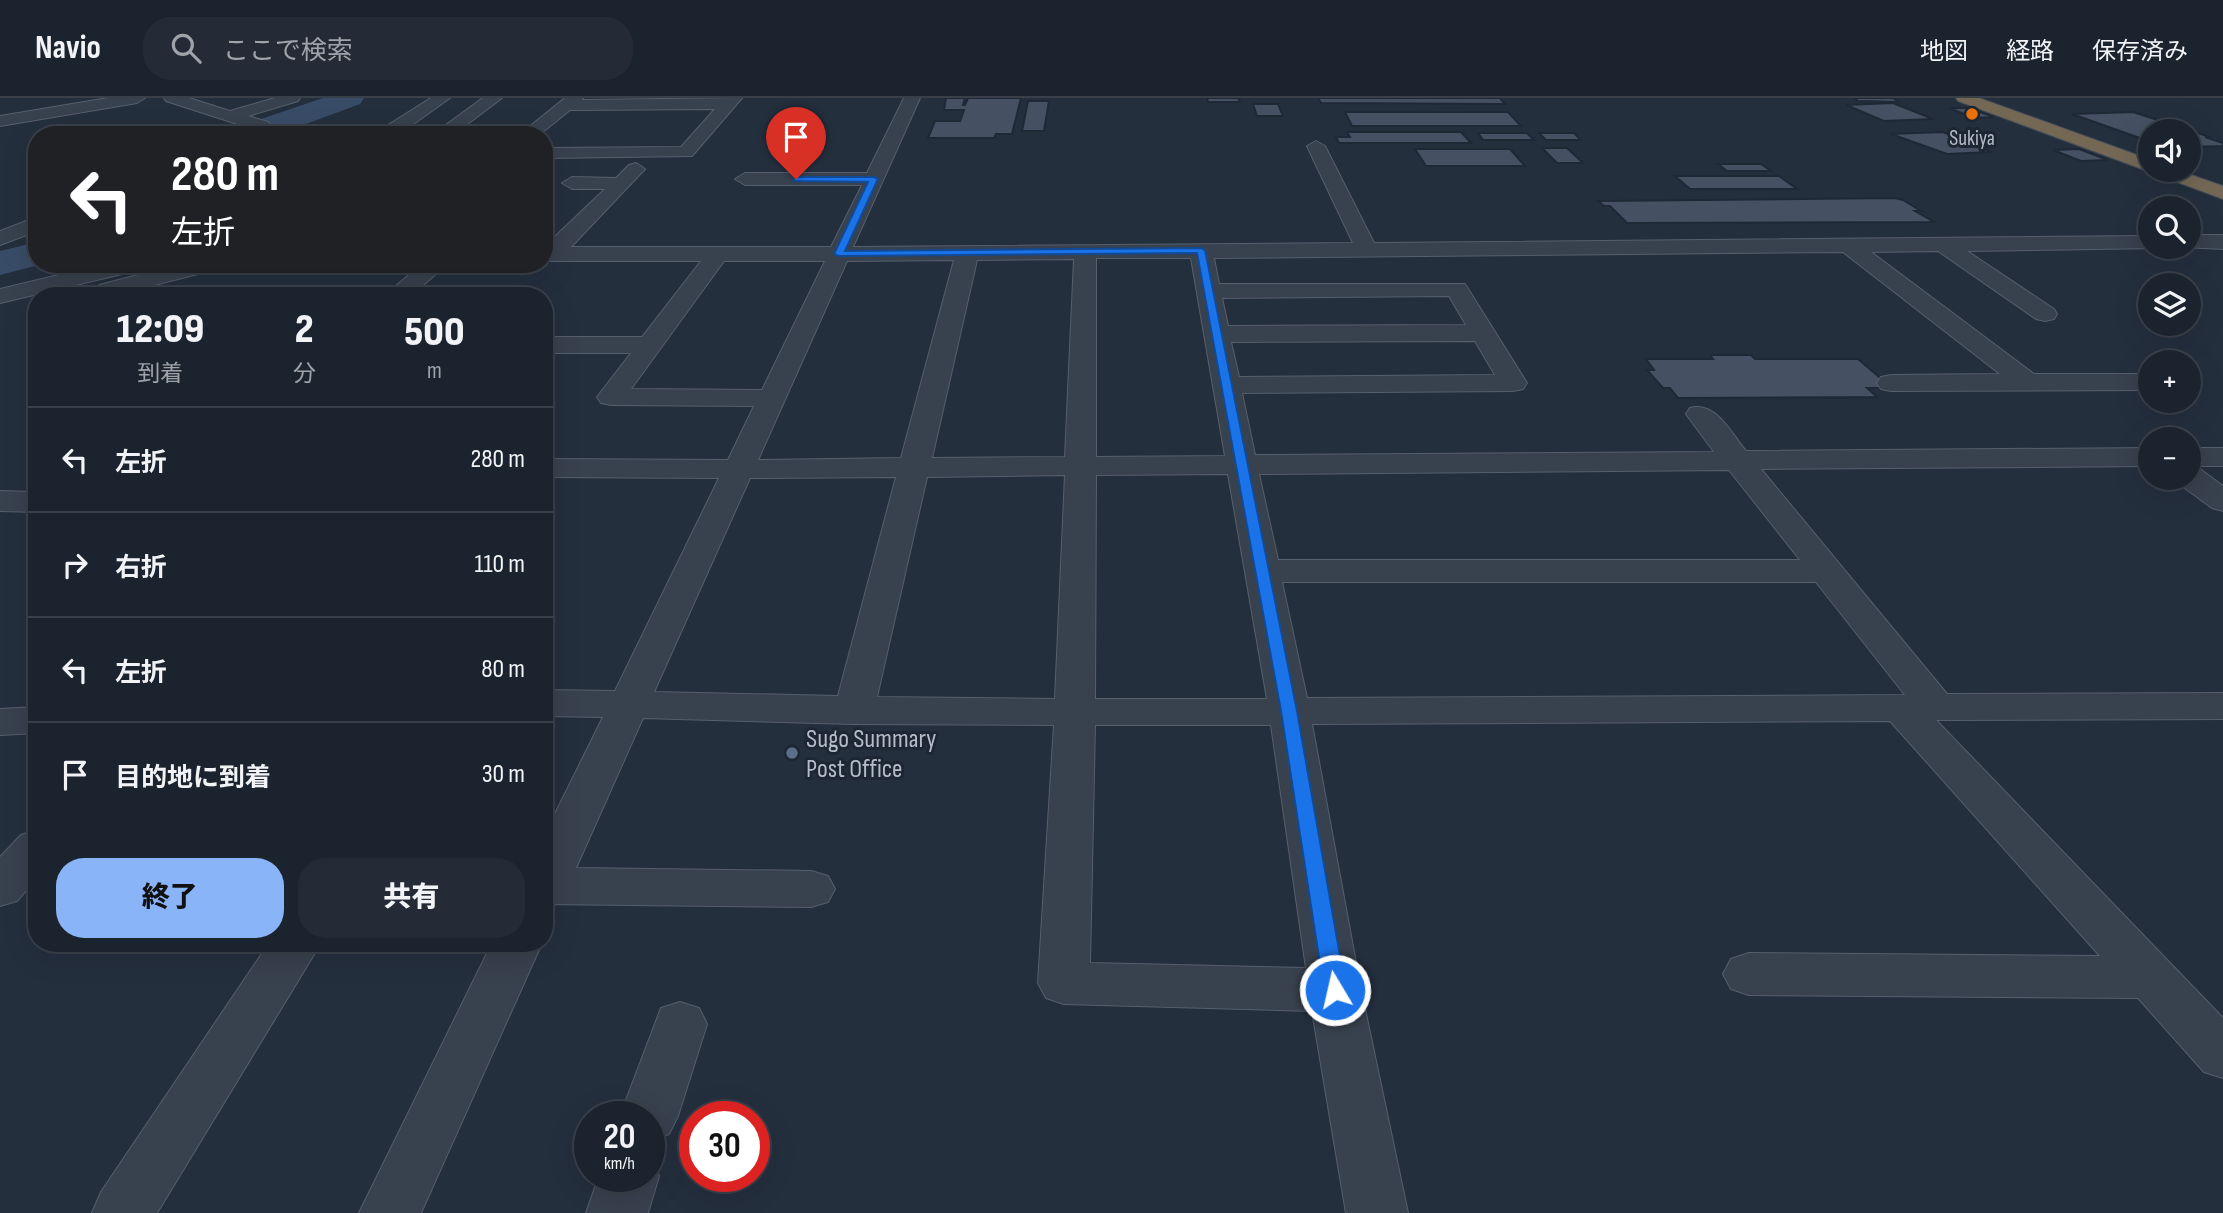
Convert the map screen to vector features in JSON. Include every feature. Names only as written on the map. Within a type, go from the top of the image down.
[{"type":"highway","points":[[1964,98],[2138,161]]},
{"type":"highway","points":[[1995,98],[2138,148]]},
{"type":"highway","points":[[2201,171],[2223,179]]},
{"type":"highway","points":[[2193,182],[2223,193]]},
{"type":"street","points":[[0,121],[136,98]]},
{"type":"street","points":[[172,98],[254,126]]},
{"type":"street","points":[[230,116],[292,98]]},
{"type":"street","points":[[396,126],[442,98]]},
{"type":"street","points":[[454,126],[494,98]]},
{"type":"street","points":[[553,866],[912,98]]},
{"type":"street","points":[[539,126],[571,101],[732,101]]},
{"type":"street","points":[[631,120],[652,101]]},
{"type":"street","points":[[553,153],[686,152],[732,101]]},
{"type":"street","points":[[597,152],[614,136]]},
{"type":"street","points":[[1316,146],[1367,250]]},
{"type":"street","points":[[553,249],[629,176],[572,183]]},
{"type":"street","points":[[744,179],[874,179]]},
{"type":"street","points":[[0,217],[28,220]]},
{"type":"street","points":[[0,239],[28,225]]},
{"type":"street","points":[[2201,242],[2223,242]]},
{"type":"street","points":[[553,254],[2138,243]]},
{"type":"street","points":[[1945,246],[2045,314]]},
{"type":"street","points":[[1850,247],[2027,382]]},
{"type":"street","points":[[1201,250],[1289,711],[1335,990],[1377,1213]]},
{"type":"street","points":[[1086,251],[1075,712],[1064,983],[1335,990]]},
{"type":"street","points":[[854,711],[967,253]]},
{"type":"street","points":[[718,254],[611,397],[773,398]]},
{"type":"street","points":[[38,287],[97,273]]},
{"type":"street","points":[[120,287],[174,273]]},
{"type":"street","points":[[407,287],[425,273]]},
{"type":"street","points":[[0,296],[28,289]]},
{"type":"street","points":[[1209,291],[1457,289],[1513,383],[1228,385]]},
{"type":"street","points":[[0,317],[28,310]]},
{"type":"street","points":[[1217,334],[1483,333]]},
{"type":"street","points":[[553,345],[650,345]]},
{"type":"street","points":[[1891,383],[2138,382]]},
{"type":"street","points":[[1700,414],[1825,571],[1917,706],[2150,977],[2223,1055]]},
{"type":"street","points":[[553,468],[738,469],[2138,457]]},
{"type":"street","points":[[2201,457],[2223,457]]},
{"type":"street","points":[[2201,485],[2223,501]]},
{"type":"street","points":[[15,502],[28,490]]},
{"type":"street","points":[[1263,571],[1825,571]]},
{"type":"street","points":[[553,703],[628,702],[854,711],[1075,712],[2223,706]]},
{"type":"street","points":[[0,722],[28,720]]},
{"type":"street","points":[[0,888],[28,857]]},
{"type":"street","points":[[553,886],[811,889]]},
{"type":"street","points":[[123,1213],[290,952]]},
{"type":"street","points":[[390,1213],[513,952]]},
{"type":"street","points":[[1749,974],[2150,977]]},
{"type":"street","points":[[654,1101],[680,1024]]},
{"type":"street","points":[[617,1213],[624,1192]]},
{"type":"building","points":[[946,98],[965,98],[965,105],[968,98],[1021,98],[1012,134],[996,134],[994,138],[928,138],[935,121],[960,121],[964,110],[944,110]]},
{"type":"building","points":[[1207,98],[1238,98],[1240,102],[1208,102]]},
{"type":"building","points":[[1318,98],[1500,98],[1505,104],[1321,103]]},
{"type":"building","points":[[1854,98],[1893,98],[1899,102],[1858,101]]},
{"type":"building","points":[[1028,101],[1049,101],[1044,131],[1022,131]]},
{"type":"building","points":[[1893,103],[1933,119],[1884,121],[1846,105]]},
{"type":"building","points":[[1253,104],[1278,104],[1283,116],[1257,116]]},
{"type":"building","points":[[1949,108],[1969,108],[1994,117],[1974,118]]},
{"type":"building","points":[[1345,112],[1508,112],[1521,126],[1352,126]]},
{"type":"building","points":[[2133,112],[2155,119],[2138,119],[2138,137],[2072,114]]},
{"type":"building","points":[[1347,132],[1461,132],[1471,143],[1339,143],[1336,137],[1350,137]]},
{"type":"building","points":[[1943,132],[1992,152],[1947,154],[1891,134]]},
{"type":"building","points":[[1478,133],[1527,133],[1534,140],[1483,140]]},
{"type":"building","points":[[1539,133],[1574,133],[1581,140],[1546,140]]},
{"type":"building","points":[[2201,134],[2223,143],[2223,146],[2201,147]]},
{"type":"building","points":[[1542,148],[1567,148],[1583,163],[1557,163]]},
{"type":"building","points":[[1415,149],[1510,149],[1525,166],[1426,166]]},
{"type":"building","points":[[2079,149],[2108,160],[2081,161],[2053,150]]},
{"type":"building","points":[[1718,164],[1761,164],[1771,171],[1727,171]]},
{"type":"building","points":[[1675,176],[1779,176],[1797,189],[1690,189]]},
{"type":"building","points":[[1895,198],[1921,211],[1915,211],[1934,222],[1627,223],[1610,206],[1604,206],[1598,201]]},
{"type":"building","points":[[1710,355],[1751,355],[1755,359],[1858,359],[1892,388],[1867,388],[1877,397],[1678,398],[1670,388],[1663,388],[1647,370],[1654,370],[1646,359],[1713,359]]},
{"type":"waterway","points":[[271,126],[350,98]]},
{"type":"waterway","points":[[0,263],[28,256]]},
{"type":"place","name":"Sukiya","points":[[1972,114]]},
{"type":"place","name":"Sugo Summary Post Office","points":[[792,753]]},
{"type":"route","points":[[796,179],[874,179],[839,254],[1201,250],[1289,711],[1335,990]]}]
